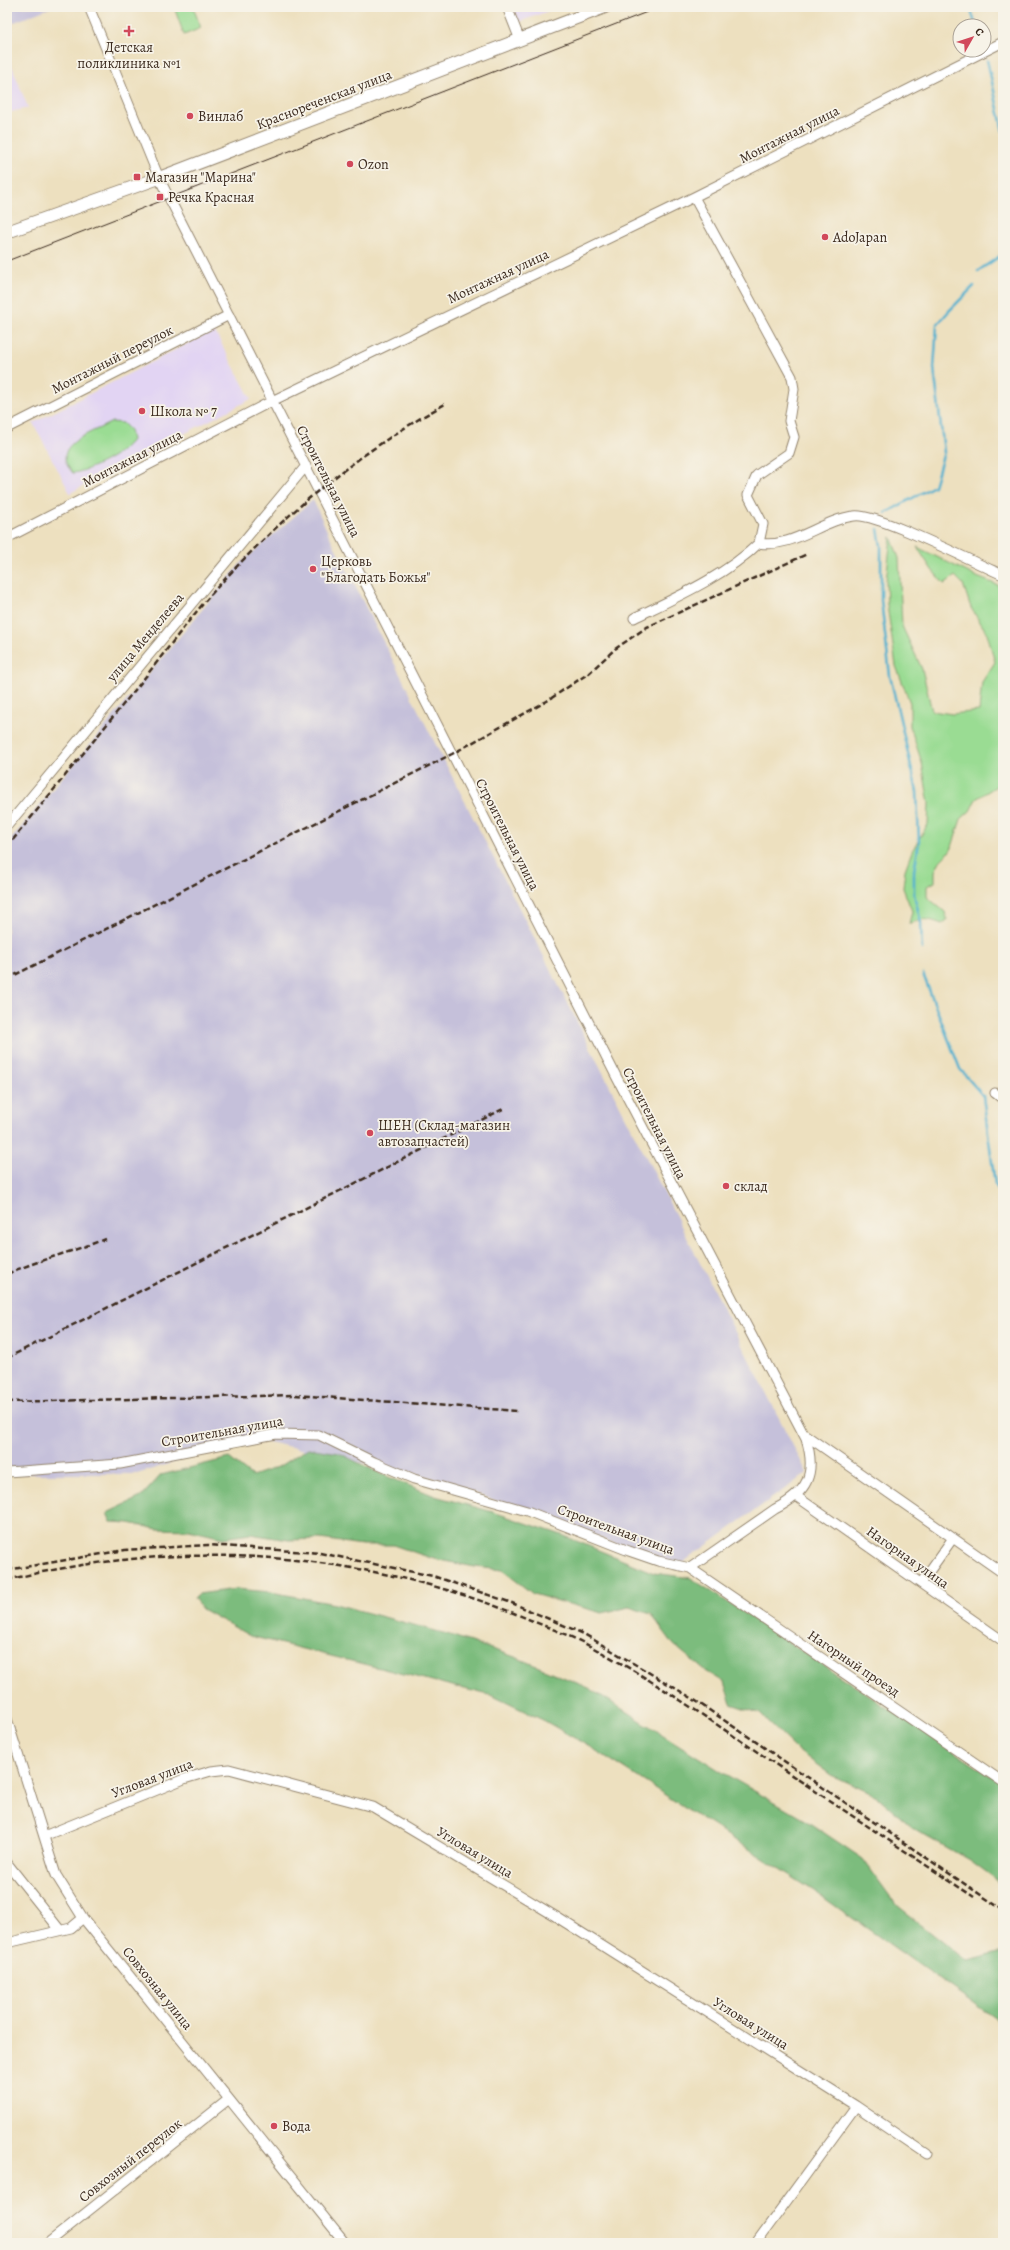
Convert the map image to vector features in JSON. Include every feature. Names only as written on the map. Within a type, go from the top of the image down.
[{"type":"main road","name":"Краснореченская улица","points":[[7,232],[159,178],[605,7]]},
{"type":"street","name":"Строительная улица","points":[[7,1472],[120,1464],[276,1434],[320,1435],[374,1462],[414,1479],[527,1511],[637,1554],[658,1561],[690,1568],[796,1496],[810,1474],[812,1463],[803,1433],[617,1078],[159,178],[89,7]]},
{"type":"street","points":[[507,7],[520,40]]},
{"type":"street","name":"Монтажная улица","points":[[7,538],[272,401],[694,198],[1003,42]]},
{"type":"street","points":[[634,618],[725,570],[746,556],[759,543],[763,524],[748,495],[757,475],[789,453],[794,437],[789,421],[794,389],[792,377],[694,198]]},
{"type":"street","name":"Монтажный переулок","points":[[7,428],[229,315]]},
{"type":"street","name":"улица Менделеева","points":[[7,826],[306,466]]},
{"type":"street","points":[[759,543],[770,545],[789,541],[854,515],[880,520],[1003,575]]},
{"type":"street","points":[[803,1433],[1003,1573]]},
{"type":"street","name":"Нагорная улица","points":[[796,1496],[1003,1641]]},
{"type":"street","points":[[921,1583],[953,1538]]},
{"type":"street","name":"Нагорный проезд","points":[[690,1568],[1003,1782]]},
{"type":"street","name":"Совхозная улица","points":[[7,1719],[56,1875],[83,1918],[345,2243]]},
{"type":"street","name":"Угловая улица","points":[[44,1836],[184,1779],[211,1771],[229,1769],[372,1807],[555,1916],[856,2106],[927,2154]]},
{"type":"street","points":[[7,1863],[60,1930]]},
{"type":"street","points":[[7,1943],[71,1928],[83,1918]]},
{"type":"street","name":"Совхозный переулок","points":[[48,2243],[229,2099]]},
{"type":"street","points":[[756,2243],[856,2106]]},
{"type":"shaded area","points":[[7,7],[52,7],[7,25]]},
{"type":"shaded area","points":[[513,7],[559,7],[519,22]]},
{"type":"shaded area","points":[[7,53],[28,108],[7,113]]},
{"type":"shaded area","name":"Школа № 7","points":[[214,330],[251,399],[70,493],[33,423]]},
{"type":"shaded area","points":[[313,500],[329,535],[807,1473],[678,1566],[432,1478],[250,1438],[137,1474],[7,1474],[7,844],[241,563]]},
{"type":"green space","points":[[174,7],[193,7],[201,28],[184,35]]},
{"type":"green space","points":[[112,422],[123,423],[130,430],[132,440],[114,456],[88,469],[73,473],[66,463],[65,455],[69,447],[75,441]]},
{"type":"green space","points":[[891,537],[899,558],[902,626],[922,669],[932,711],[952,714],[979,711],[982,682],[995,662],[987,633],[971,608],[963,584],[955,576],[944,584],[932,570],[917,547],[977,577],[1003,587],[1003,787],[998,785],[976,799],[970,811],[961,819],[951,850],[940,861],[935,871],[935,882],[927,886],[927,897],[945,912],[947,920],[942,924],[933,921],[918,920],[909,924],[912,911],[903,888],[905,870],[912,851],[928,824],[929,804],[922,763],[910,726],[910,703],[896,666],[887,605],[886,581]]},
{"type":"green space","points":[[308,1448],[339,1453],[381,1474],[435,1496],[493,1512],[562,1535],[654,1573],[691,1578],[1003,1784],[1003,1885],[969,1860],[913,1828],[877,1796],[831,1775],[797,1750],[759,1713],[731,1704],[724,1682],[704,1670],[674,1645],[651,1614],[629,1607],[602,1613],[533,1594],[502,1570],[475,1567],[434,1559],[393,1545],[362,1545],[320,1539],[289,1540],[250,1534],[223,1538],[189,1530],[157,1529],[129,1523],[111,1522],[107,1513],[141,1497],[161,1475],[229,1458],[252,1476],[278,1467]]},
{"type":"green space","points":[[236,1589],[271,1592],[335,1604],[447,1634],[515,1657],[589,1688],[725,1774],[808,1822],[863,1859],[897,1906],[967,1961],[1003,1952],[1003,2024],[814,1891],[600,1753],[545,1721],[493,1696],[250,1636],[202,1609],[194,1598],[198,1594]]},
{"type":"waterway","points":[[970,7],[973,18]]},
{"type":"waterway","points":[[987,60],[1003,131]]},
{"type":"waterway","points":[[978,271],[1003,254]]},
{"type":"waterway","points":[[886,513],[934,486],[944,452],[934,368],[937,325],[974,286]]},
{"type":"waterway","points":[[878,529],[881,546],[881,600],[890,676],[917,792],[919,843],[914,871],[914,894],[921,922],[922,949]]},
{"type":"waterway","points":[[923,974],[960,1069],[983,1096],[995,1184],[1003,1198]]},
{"type":"tram line","points":[[7,261],[660,7]]},
{"type":"railway","points":[[7,847],[202,605],[250,553],[275,528],[357,460],[386,440],[447,403]]},
{"type":"railway","points":[[7,979],[452,754],[547,701],[589,673],[615,649],[647,627],[807,554]]},
{"type":"railway","points":[[7,1358],[505,1108]]},
{"type":"railway","points":[[7,1274],[31,1264],[105,1239]]},
{"type":"railway","points":[[7,1402],[295,1395],[518,1411]]},
{"type":"railway","points":[[7,1570],[125,1550],[208,1545],[320,1553],[433,1576],[512,1603],[584,1634],[690,1697],[1003,1910]]},
{"type":"railway","points":[[7,1580],[73,1567],[139,1558],[206,1556],[273,1558],[340,1566],[406,1579],[470,1597],[570,1636],[648,1679],[974,1897]]},
{"type":"place","name":"Детская поликлиника №1","points":[[129,31]]},
{"type":"place","name":"Винлаб","points":[[190,116]]},
{"type":"place","name":"Ozon","points":[[350,164]]},
{"type":"place","name":"Магазин \"Марина\"","points":[[137,177]]},
{"type":"place","name":"Речка Красная","points":[[160,197]]},
{"type":"place","name":"AdoJapan","points":[[825,237]]},
{"type":"place","name":"Школа № 7","points":[[142,411]]},
{"type":"place","name":"Церковь \"Благодать Божья\"","points":[[313,569]]},
{"type":"place","name":"ШЕН (Склад-магазин автозапчастей)","points":[[370,1133]]},
{"type":"place","name":"склад","points":[[726,1186]]},
{"type":"place","name":"Вода","points":[[274,2126]]}]
